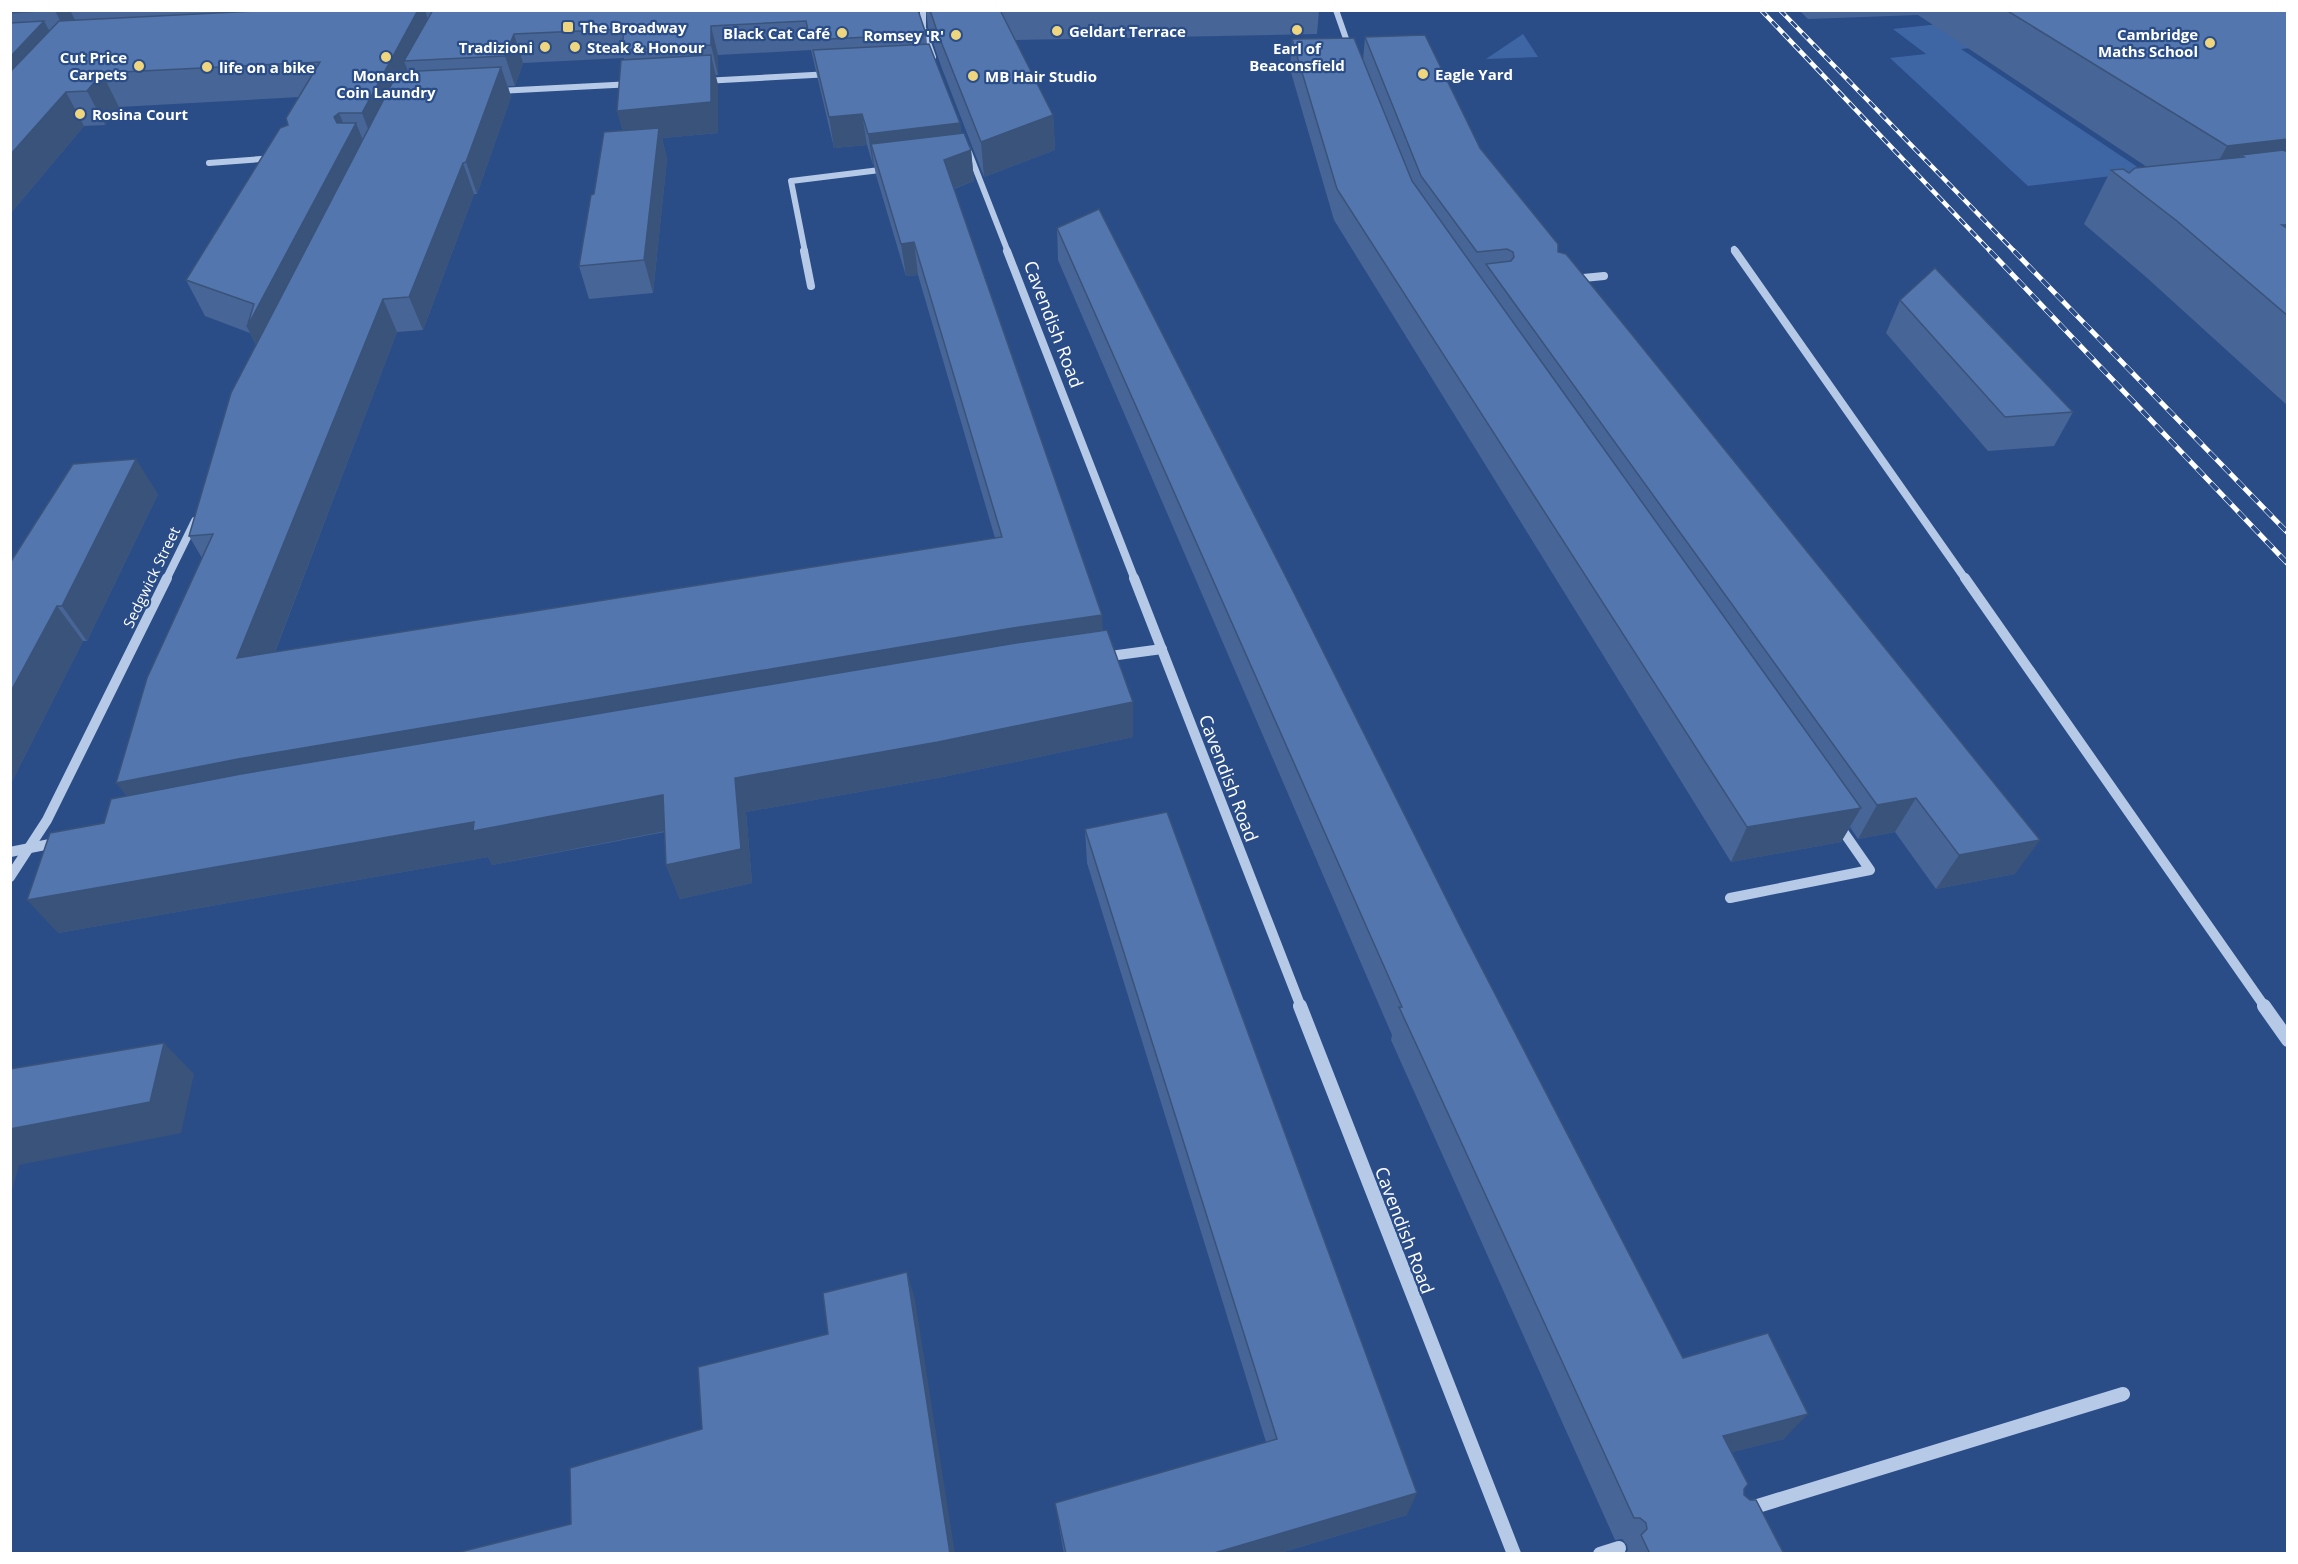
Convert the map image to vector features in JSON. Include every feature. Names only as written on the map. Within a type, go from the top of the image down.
[{"type":"street","points":[[923,10],[923,28],[936,68]]},
{"type":"street","points":[[1336,10],[1353,59]]},
{"type":"street","points":[[691,82],[842,73]]},
{"type":"street","points":[[488,92],[638,84]]},
{"type":"street","name":"Cavendish Road","points":[[963,138],[965,159],[1162,649],[1280,960],[1514,1554]]},
{"type":"street","points":[[209,163],[288,158]]},
{"type":"street","points":[[811,286],[791,181],[892,168]]},
{"type":"street","points":[[1734,249],[2288,1040]]},
{"type":"street","points":[[1564,280],[1604,276]]},
{"type":"street","name":"Sedgwick Street","points":[[10,877],[47,820],[200,512]]},
{"type":"street","points":[[1096,658],[1162,649]]},
{"type":"street","points":[[1730,898],[1870,870],[1829,811]]},
{"type":"street","points":[[10,852],[72,840]]},
{"type":"street","points":[[1730,1514],[2123,1394]]},
{"type":"street","points":[[1600,1554],[1619,1548]]},
{"type":"shaded area","points":[[2024,15],[2062,39],[1961,49],[2145,172],[2028,186],[1890,58],[1926,54],[1893,29]]},
{"type":"shaded area","points":[[1523,34],[1538,57],[1486,59]]},
{"type":"building","points":[[10,10],[55,10],[10,13]]},
{"type":"building","points":[[274,10],[418,10],[362,113],[339,113],[334,117],[337,123],[356,123],[247,327],[254,304],[186,280],[280,128],[288,125],[286,118],[320,62],[102,73],[87,91],[66,92],[10,155],[10,72],[59,21]]},
{"type":"building","points":[[433,10],[918,10],[926,34],[810,40],[806,21],[711,26],[711,45],[622,50],[624,29],[514,34],[505,56],[404,61]]},
{"type":"building","points":[[930,10],[1000,10],[1053,115],[981,142]]},
{"type":"building","points":[[2006,10],[2288,10],[2288,139],[2227,146]]},
{"type":"building","points":[[44,21],[10,57],[10,23]]},
{"type":"building","points":[[1425,35],[1480,148],[1558,244],[1558,252],[1566,254],[2040,840],[1959,855],[1916,798],[1877,805],[1486,264],[1511,261],[1514,257],[1513,252],[1507,249],[1477,252],[1421,176],[1365,37]]},
{"type":"building","points":[[1354,38],[1412,181],[1861,808],[1747,827],[1337,189],[1292,39]]},
{"type":"building","points":[[929,44],[960,123],[868,134],[862,114],[829,117],[813,50]]},
{"type":"building","points":[[711,55],[711,102],[617,111],[621,60]]},
{"type":"building","points":[[501,67],[466,162],[463,163],[409,297],[383,299],[237,658],[1002,537],[914,242],[901,244],[871,144],[964,133],[971,150],[944,160],[1102,615],[1013,628],[238,759],[116,783],[147,678],[213,534],[189,536],[231,393],[398,72]]},
{"type":"building","points":[[659,128],[644,260],[579,266],[604,132]]},
{"type":"building","points":[[2283,150],[2288,152],[2288,225],[2282,225],[2288,229],[2288,316],[2177,221],[2111,170],[2123,169],[2129,173],[2135,168],[2244,157],[2241,155]]},
{"type":"building","points":[[1099,209],[1462,930],[1683,1358],[1768,1333],[1808,1414],[1723,1436],[1748,1484],[1744,1489],[1744,1495],[1750,1500],[1756,1500],[1784,1554],[1650,1554],[1641,1535],[1647,1529],[1646,1523],[1640,1518],[1634,1518],[1399,1007],[1402,1007],[1057,228]]},
{"type":"building","points":[[1935,268],[2073,412],[2005,417],[1900,300]]},
{"type":"building","points":[[136,459],[62,606],[57,606],[10,693],[10,563],[73,464]]},
{"type":"building","points":[[1107,630],[1133,702],[938,742],[735,778],[741,849],[666,865],[663,795],[473,831],[474,822],[27,900],[50,833],[104,823],[111,799],[241,774],[1016,643]]},
{"type":"building","points":[[1167,812],[1417,1493],[1211,1554],[1066,1554],[1055,1503],[1277,1439],[1085,829]]},
{"type":"building","points":[[164,1043],[150,1102],[10,1129],[10,1069]]},
{"type":"building","points":[[907,1272],[950,1554],[460,1554],[460,1552],[571,1524],[570,1468],[702,1429],[698,1367],[828,1334],[823,1293]]},
{"type":"railway","points":[[1761,10],[1991,252]]},
{"type":"railway","points":[[1780,10],[2015,252]]},
{"type":"railway","points":[[1990,251],[2288,564]]},
{"type":"railway","points":[[2014,251],[2288,533]]},
{"type":"place","name":"The Broadway","points":[[568,27]]},
{"type":"place","name":"Earl of Beaconsfield","points":[[1297,30]]},
{"type":"place","name":"Geldart Terrace","points":[[1057,31]]},
{"type":"place","name":"Black Cat Café","points":[[842,33]]},
{"type":"place","name":"Romsey 'R'","points":[[956,35]]},
{"type":"place","name":"Cambridge Maths School","points":[[2210,43]]},
{"type":"place","name":"Tradizioni","points":[[545,47]]},
{"type":"place","name":"Steak & Honour","points":[[575,47]]},
{"type":"place","name":"Monarch Coin Laundry","points":[[386,57]]},
{"type":"place","name":"Cut Price Carpets","points":[[139,66]]},
{"type":"place","name":"life on a bike","points":[[207,67]]},
{"type":"place","name":"Eagle Yard","points":[[1423,74]]},
{"type":"place","name":"MB Hair Studio","points":[[973,76]]},
{"type":"place","name":"Rosina Court","points":[[80,114]]}]
